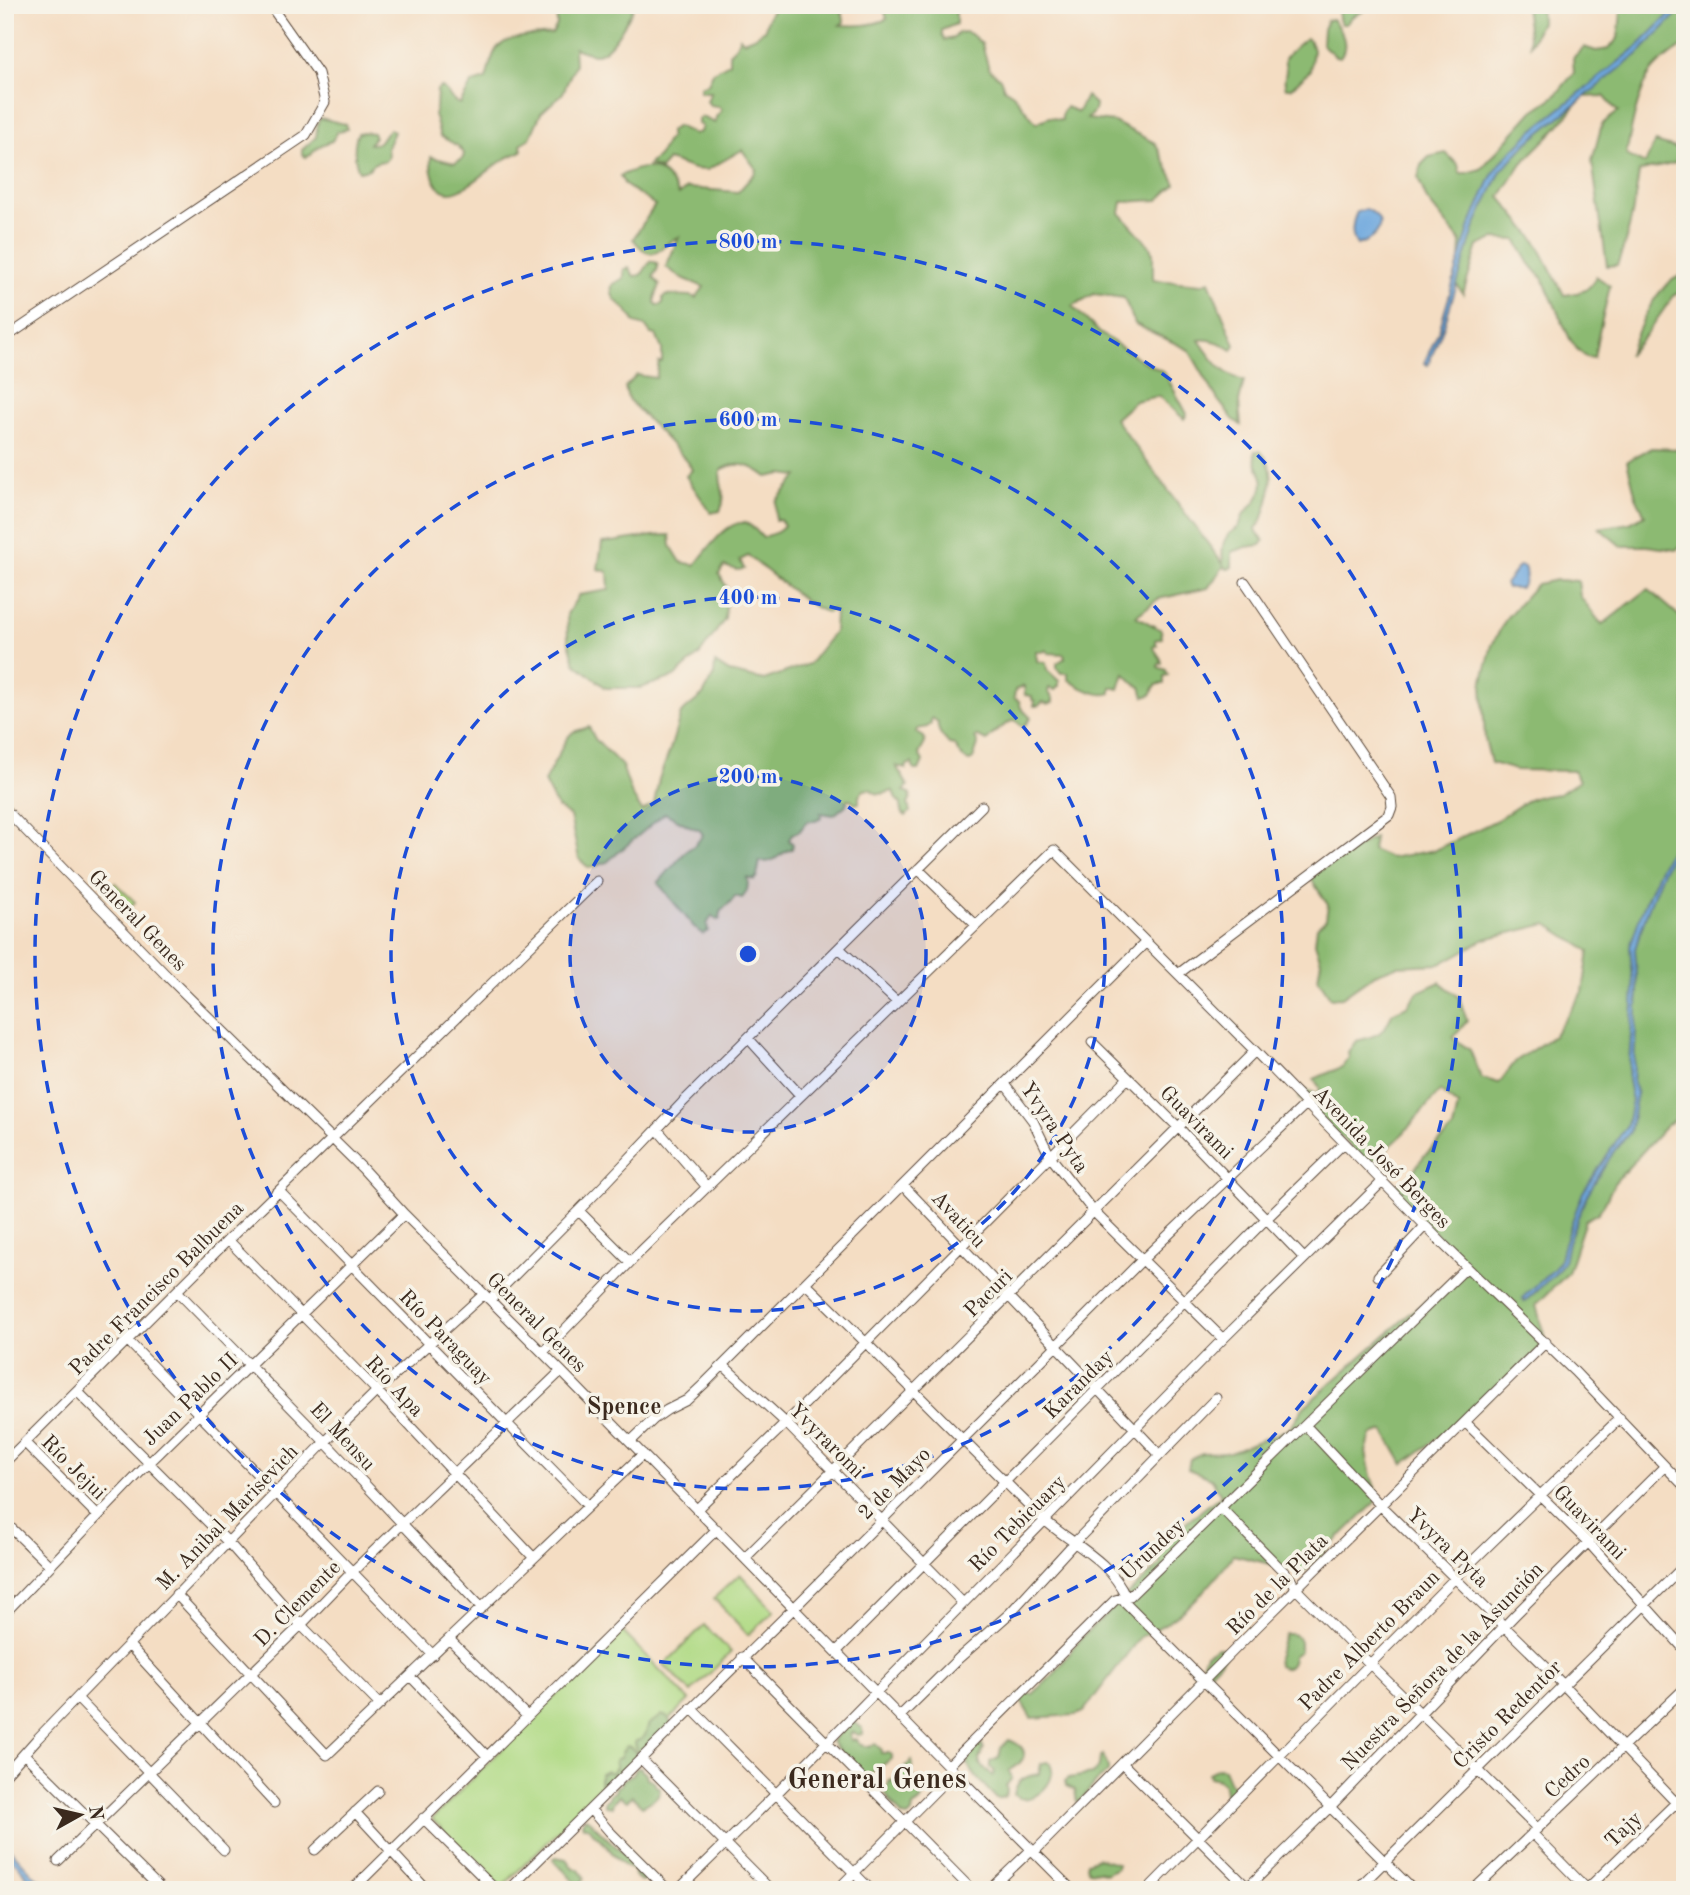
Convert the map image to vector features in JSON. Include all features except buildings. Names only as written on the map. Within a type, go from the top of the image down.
[{"type":"street","points":[[5,338],[306,135],[325,102],[318,73],[270,5]]},
{"type":"street","points":[[1178,974],[1388,815],[1392,807],[1391,797],[1245,582]]},
{"type":"street","name":"M. Anibal Marisevich","points":[[5,1776],[128,1644],[325,1441],[377,1391],[487,1297],[579,1211],[657,1129],[982,806]]},
{"type":"street","name":"General Genes","points":[[5,809],[1072,1890]]},
{"type":"street","name":"Avenida José Berges","points":[[976,925],[1054,850],[1425,1226],[1546,1342],[1685,1487]]},
{"type":"street","points":[[542,1352],[707,1186],[976,925],[918,869]]},
{"type":"street","name":"Padre Francisco Balbuena","points":[[5,1462],[597,881]]},
{"type":"street","points":[[631,1441],[660,1415],[687,1400],[1146,942]]},
{"type":"street","points":[[839,948],[897,1002]]},
{"type":"street","points":[[748,1038],[800,1095]]},
{"type":"street","name":"Guavirami","points":[[1092,1042],[1304,1258]]},
{"type":"street","name":"Pacuri","points":[[745,1558],[1255,1051]]},
{"type":"street","points":[[697,1509],[786,1423],[1128,1078]]},
{"type":"street","name":"Yvyra Pyta","points":[[1005,1084],[1033,1121],[1050,1156],[1093,1211],[1223,1339]]},
{"type":"street","name":"2 de Mayo","points":[[508,1890],[1142,1260],[1306,1104]]},
{"type":"street","points":[[657,1129],[707,1186]]},
{"type":"street","name":"Karanday","points":[[837,1651],[1344,1143]]},
{"type":"street","name":"Río Tebicuary","points":[[678,1890],[1383,1181]]},
{"type":"street","name":"Avaticu","points":[[903,1185],[1160,1455]]},
{"type":"street","name":"Río Paraguay","points":[[279,1191],[588,1506]]},
{"type":"street","points":[[579,1211],[630,1262]]},
{"type":"street","name":"Juan Pablo II","points":[[5,1613],[149,1463],[404,1214]]},
{"type":"street","points":[[1378,1276],[1425,1226]]},
{"type":"street","name":"Río Apa","points":[[229,1240],[377,1391],[534,1558]]},
{"type":"street","name":"Urundey","points":[[1126,1597],[1306,1426],[1467,1267]]},
{"type":"street","name":"Urundey","points":[[805,1283],[1045,1520],[1075,1542],[1120,1583],[1126,1597],[1125,1602],[1413,1890]]},
{"type":"street","name":"El Mensu","points":[[177,1291],[325,1441],[482,1608]]},
{"type":"street","points":[[128,1341],[433,1655]]},
{"type":"street","name":"Río de la Plata","points":[[989,1890],[1033,1851],[1205,1682],[1546,1342]]},
{"type":"street","name":"Yvyraromi","points":[[723,1365],[786,1423],[963,1603]]},
{"type":"street","name":"D. Clemente","points":[[58,1861],[561,1371]]},
{"type":"street","points":[[77,1391],[227,1541],[301,1625],[380,1705]]},
{"type":"street","points":[[900,1716],[1009,1614],[1075,1542],[1216,1398]]},
{"type":"street","name":"Padre Alberto Braun","points":[[1147,1890],[1369,1663],[1620,1418]]},
{"type":"street","name":"Guavirami","points":[[1465,1422],[1588,1543],[1685,1650]]},
{"type":"street","name":"Yvyra Pyta","points":[[1306,1426],[1381,1506],[1562,1684],[1685,1812]]},
{"type":"street","name":"Río Jejui","points":[[25,1443],[98,1516]]},
{"type":"street","points":[[176,1594],[327,1755],[643,1454]]},
{"type":"street","name":"Nuestra Señora de la Asunción","points":[[1248,1889],[1664,1467]]},
{"type":"street","points":[[1221,1508],[1290,1578],[1296,1589],[1477,1769],[1587,1889]]},
{"type":"street","points":[[5,1522],[50,1566]]},
{"type":"street","points":[[358,1888],[423,1818],[717,1529]]},
{"type":"street","name":"Cristo Redentor","points":[[1356,1890],[1685,1565]]},
{"type":"street","points":[[837,1890],[1019,1694],[1115,1600],[1126,1597]]},
{"type":"street","points":[[449,1639],[527,1716]]},
{"type":"street","points":[[128,1644],[274,1803]]},
{"type":"street","points":[[743,1657],[972,1890]]},
{"type":"street","points":[[410,1676],[487,1756]]},
{"type":"street","name":"Cedro","points":[[1473,1890],[1685,1688]]},
{"type":"street","points":[[77,1698],[224,1850]]},
{"type":"street","points":[[691,1709],[871,1890]]},
{"type":"street","points":[[24,1754],[162,1890]]},
{"type":"street","points":[[641,1759],[771,1890]]},
{"type":"street","points":[[1122,1763],[1248,1889]]},
{"type":"street","points":[[315,1850],[378,1791]]},
{"type":"street","name":"Tajy","points":[[1587,1889],[1685,1794]]},
{"type":"street","points":[[590,1809],[609,1832],[668,1890]]},
{"type":"street","points":[[355,1812],[427,1890]]},
{"type":"street","points":[[423,1818],[496,1890]]},
{"type":"green space","points":[[556,5],[635,5],[619,34],[602,52],[593,54],[574,48],[575,64],[563,93],[541,113],[530,138],[521,144],[522,151],[463,188],[450,192],[440,188],[434,179],[431,157],[455,163],[463,158],[464,153],[458,146],[440,136],[434,114],[437,90],[441,87],[460,104],[472,83],[486,79],[494,54],[503,43],[524,37],[552,34],[557,25]]},
{"type":"green space","points":[[782,5],[840,5],[844,22],[840,25],[852,25],[887,19],[883,5],[951,5],[956,13],[956,24],[942,30],[944,40],[954,38],[958,33],[971,34],[982,44],[989,69],[1000,78],[1004,88],[1013,94],[1036,123],[1049,117],[1062,120],[1066,107],[1078,112],[1086,96],[1095,104],[1094,111],[1087,119],[1114,122],[1155,143],[1176,184],[1158,200],[1122,202],[1120,213],[1149,245],[1153,254],[1153,280],[1202,284],[1209,281],[1235,345],[1232,350],[1216,342],[1199,340],[1223,370],[1244,381],[1239,402],[1241,425],[1218,400],[1189,350],[1135,324],[1124,298],[1094,294],[1072,306],[1100,333],[1164,372],[1187,414],[1184,419],[1159,396],[1135,401],[1115,419],[1223,564],[1225,540],[1239,526],[1243,516],[1261,493],[1263,483],[1255,460],[1255,451],[1260,451],[1265,457],[1272,478],[1268,501],[1256,528],[1264,541],[1261,545],[1232,552],[1232,567],[1227,569],[1224,566],[1208,588],[1158,599],[1136,616],[1161,630],[1162,638],[1155,640],[1157,645],[1153,647],[1162,663],[1158,667],[1166,670],[1168,675],[1164,676],[1164,684],[1155,686],[1151,695],[1144,697],[1141,687],[1124,673],[1119,689],[1111,687],[1111,693],[1106,694],[1089,691],[1072,682],[1068,679],[1068,673],[1061,673],[1057,668],[1057,663],[1065,658],[1064,654],[1048,653],[1047,650],[1036,651],[1037,661],[1046,663],[1047,670],[1059,681],[1055,690],[1049,688],[1053,702],[1034,706],[1032,696],[1025,695],[1024,686],[1015,690],[1014,698],[1031,718],[1023,727],[1015,720],[1008,723],[987,741],[976,736],[978,745],[970,761],[959,753],[955,745],[949,744],[939,731],[938,722],[932,718],[931,724],[917,729],[916,732],[924,737],[925,743],[919,754],[923,761],[919,770],[914,770],[912,763],[907,765],[906,769],[896,766],[908,786],[904,791],[910,793],[911,797],[908,804],[910,812],[906,816],[901,812],[901,804],[893,791],[878,794],[870,789],[859,795],[859,803],[855,804],[847,799],[846,805],[834,815],[820,813],[821,817],[815,821],[807,821],[800,831],[792,834],[789,840],[793,844],[792,849],[773,860],[760,861],[754,880],[747,878],[748,889],[744,896],[735,896],[721,912],[720,919],[712,916],[707,924],[708,931],[703,934],[694,927],[658,883],[703,835],[699,829],[665,813],[607,862],[589,868],[579,859],[570,816],[557,807],[544,782],[567,738],[573,732],[589,727],[595,739],[622,766],[632,795],[642,811],[654,804],[659,779],[681,713],[703,695],[714,675],[715,663],[729,672],[764,680],[809,664],[834,632],[835,613],[831,610],[820,610],[806,602],[748,556],[740,560],[744,569],[724,566],[719,574],[727,588],[725,619],[700,654],[674,677],[640,688],[606,688],[575,663],[568,639],[567,614],[579,595],[609,590],[608,572],[598,569],[602,543],[670,535],[671,546],[681,562],[695,565],[717,538],[731,526],[738,523],[748,524],[763,538],[777,532],[784,525],[780,520],[775,520],[776,501],[798,476],[782,474],[767,477],[745,465],[733,465],[721,470],[722,505],[720,511],[711,513],[686,476],[692,470],[688,462],[628,399],[625,387],[637,375],[656,378],[659,362],[662,362],[662,349],[656,335],[651,334],[645,326],[635,323],[612,293],[612,285],[624,278],[624,269],[629,268],[634,276],[638,276],[652,261],[657,263],[658,268],[653,277],[660,285],[655,298],[655,303],[659,306],[667,295],[696,298],[704,287],[680,277],[666,267],[679,237],[652,253],[641,248],[633,239],[655,205],[625,185],[620,176],[648,168],[661,172],[679,195],[687,188],[738,192],[756,169],[742,150],[707,170],[694,169],[668,160],[660,169],[648,165],[658,156],[670,137],[670,131],[677,126],[694,134],[700,132],[702,126],[698,124],[698,119],[702,117],[715,123],[722,110],[710,105],[707,101],[711,92],[700,92],[700,87],[708,84],[713,72],[729,63],[729,53],[740,37],[743,41],[756,36],[765,29],[772,11]]},
{"type":"green space","points":[[1338,5],[1365,5],[1366,8],[1346,24],[1341,24]]},
{"type":"green space","points":[[1525,5],[1540,5],[1541,22],[1530,45]]},
{"type":"green space","points":[[1622,5],[1685,5],[1685,45],[1658,64],[1647,79],[1637,107],[1626,155],[1645,164],[1655,142],[1685,151],[1685,159],[1639,172],[1631,219],[1617,265],[1607,266],[1592,161],[1602,124],[1618,112],[1604,96],[1583,97],[1522,163],[1500,197],[1536,241],[1564,295],[1584,291],[1596,276],[1610,286],[1594,358],[1586,357],[1570,339],[1543,279],[1530,264],[1516,240],[1494,239],[1478,246],[1463,294],[1455,282],[1461,242],[1427,200],[1418,178],[1421,165],[1429,157],[1446,153],[1458,165],[1460,173],[1481,169],[1533,111],[1555,96],[1574,73],[1573,58],[1584,47],[1596,51],[1609,49],[1618,38]]},
{"type":"green space","points":[[1332,19],[1344,42],[1340,57],[1335,56],[1322,44],[1323,29],[1327,20]]},
{"type":"green space","points":[[1306,38],[1313,50],[1310,71],[1291,88],[1286,88],[1285,59]]},
{"type":"green space","points":[[320,118],[345,124],[347,129],[337,132],[332,141],[306,157],[302,150],[316,137]]},
{"type":"green space","points":[[390,129],[394,132],[387,147],[388,157],[369,169],[359,171],[355,152],[358,133],[373,133],[375,137],[369,144],[374,144],[380,142]]},
{"type":"green space","points":[[1685,274],[1685,290],[1674,295],[1628,355],[1657,296],[1674,279]]},
{"type":"green space","points":[[1651,448],[1678,449],[1685,457],[1685,542],[1676,550],[1621,546],[1599,528],[1630,523],[1645,515],[1636,497],[1627,461]]},
{"type":"green space","points":[[1557,580],[1578,581],[1580,596],[1602,625],[1648,589],[1685,621],[1685,1112],[1666,1126],[1614,1183],[1598,1213],[1585,1220],[1568,1273],[1536,1305],[1546,1342],[1483,1404],[1403,1464],[1384,1431],[1371,1435],[1366,1452],[1379,1499],[1304,1572],[1233,1555],[1192,1603],[1167,1622],[1140,1637],[1083,1712],[1076,1715],[1031,1718],[1019,1694],[1033,1694],[1053,1675],[1083,1636],[1162,1563],[1153,1559],[1158,1545],[1221,1495],[1211,1478],[1188,1469],[1190,1459],[1202,1453],[1230,1452],[1289,1429],[1304,1407],[1467,1267],[1392,1187],[1407,1180],[1424,1156],[1453,1129],[1458,1106],[1440,1091],[1400,1137],[1372,1163],[1365,1160],[1299,1098],[1305,1090],[1318,1094],[1320,1088],[1314,1079],[1342,1067],[1356,1041],[1379,1033],[1392,1013],[1407,1006],[1418,992],[1440,982],[1459,997],[1467,1021],[1453,1038],[1470,1050],[1481,1078],[1499,1083],[1516,1061],[1553,1036],[1583,992],[1589,951],[1547,924],[1485,939],[1440,964],[1396,966],[1375,974],[1342,997],[1331,998],[1318,978],[1321,961],[1315,943],[1317,927],[1326,919],[1328,905],[1310,877],[1374,838],[1372,850],[1390,858],[1435,850],[1497,820],[1526,801],[1559,794],[1579,781],[1574,771],[1516,770],[1491,763],[1485,739],[1482,684],[1492,645],[1507,617],[1537,584]]},
{"type":"green space","points":[[115,883],[135,902],[125,912],[105,893]]},
{"type":"green space","points":[[740,1574],[774,1611],[748,1635],[714,1598]]},
{"type":"green space","points":[[704,1625],[731,1652],[691,1692],[664,1665]]},
{"type":"green space","points":[[621,1630],[689,1700],[501,1888],[432,1819]]},
{"type":"green space","points":[[1285,1634],[1298,1637],[1300,1651],[1293,1656],[1289,1667],[1284,1668],[1278,1666],[1277,1657]]},
{"type":"green space","points":[[1218,1647],[1228,1653],[1208,1674],[1204,1674],[1201,1667],[1206,1654]]},
{"type":"green space","points":[[661,1715],[668,1717],[671,1723],[669,1727],[651,1740],[646,1751],[637,1751],[636,1741],[643,1738],[649,1724]]},
{"type":"green space","points":[[848,1722],[854,1722],[862,1728],[862,1734],[852,1732],[851,1740],[856,1739],[861,1745],[869,1747],[875,1744],[882,1750],[881,1753],[892,1755],[892,1759],[873,1771],[867,1781],[832,1742]]},
{"type":"green space","points":[[1009,1740],[1021,1747],[1024,1754],[1020,1763],[1009,1771],[1012,1778],[1006,1786],[1006,1795],[996,1798],[967,1764],[968,1756],[975,1746],[982,1745],[984,1749],[979,1759],[980,1764],[993,1776],[995,1772],[990,1767],[990,1762],[999,1758],[1001,1748]]},
{"type":"green space","points":[[627,1746],[631,1747],[637,1757],[629,1768],[622,1769],[605,1787],[600,1782],[600,1774],[607,1771],[612,1773],[616,1768],[615,1760],[621,1757]]},
{"type":"green space","points":[[1103,1755],[1108,1772],[1077,1802],[1075,1790],[1066,1786],[1065,1781],[1093,1774]]},
{"type":"green space","points":[[912,1760],[909,1773],[915,1778],[911,1789],[923,1793],[923,1796],[908,1817],[902,1816],[885,1791],[891,1780],[896,1783],[900,1773]]},
{"type":"green space","points":[[1050,1763],[1052,1773],[1043,1791],[1025,1799],[1014,1795],[1019,1782],[1039,1774],[1041,1764]]},
{"type":"green space","points":[[637,1768],[641,1768],[647,1778],[660,1788],[657,1797],[642,1806],[632,1796],[627,1801],[619,1796],[612,1807],[605,1806],[610,1794]]},
{"type":"green space","points":[[1218,1768],[1224,1769],[1230,1783],[1236,1786],[1234,1797],[1228,1797],[1224,1784],[1218,1779],[1209,1777],[1208,1773]]},
{"type":"green space","points":[[586,1818],[637,1869],[642,1869],[647,1874],[646,1880],[637,1878],[634,1871],[620,1861],[590,1828],[583,1826],[582,1822]]},
{"type":"green space","points":[[1098,1858],[1117,1864],[1117,1868],[1106,1874],[1089,1870],[1087,1862]]},
{"type":"green space","points":[[553,1859],[566,1859],[572,1867],[579,1870],[584,1877],[582,1883],[575,1883],[557,1865]]},
{"type":"water","points":[[1679,5],[1685,6],[1638,54],[1526,144],[1501,171],[1475,226],[1444,326],[1428,365],[1424,363],[1439,331],[1469,228],[1491,177],[1503,160],[1532,131],[1637,47]]},
{"type":"water","points":[[1366,209],[1378,218],[1379,229],[1371,238],[1357,245],[1352,229],[1354,220],[1357,212]]},
{"type":"water","points":[[1519,566],[1525,570],[1524,584],[1520,588],[1507,588],[1505,584]]},
{"type":"water","points":[[1685,824],[1685,831],[1663,871],[1635,949],[1638,990],[1633,1084],[1637,1093],[1630,1132],[1614,1151],[1587,1195],[1568,1242],[1564,1261],[1556,1273],[1524,1302],[1522,1298],[1554,1269],[1560,1259],[1583,1192],[1627,1125],[1632,1101],[1628,1080],[1634,988],[1630,947],[1659,870]]},
{"type":"water","points":[[5,1846],[35,1876],[55,1890],[46,1889],[33,1882],[5,1853]]},
{"type":"district","name":"Spence","points":[[624,1406]]},
{"type":"district","name":"General Genes","points":[[877,1778]]}]
